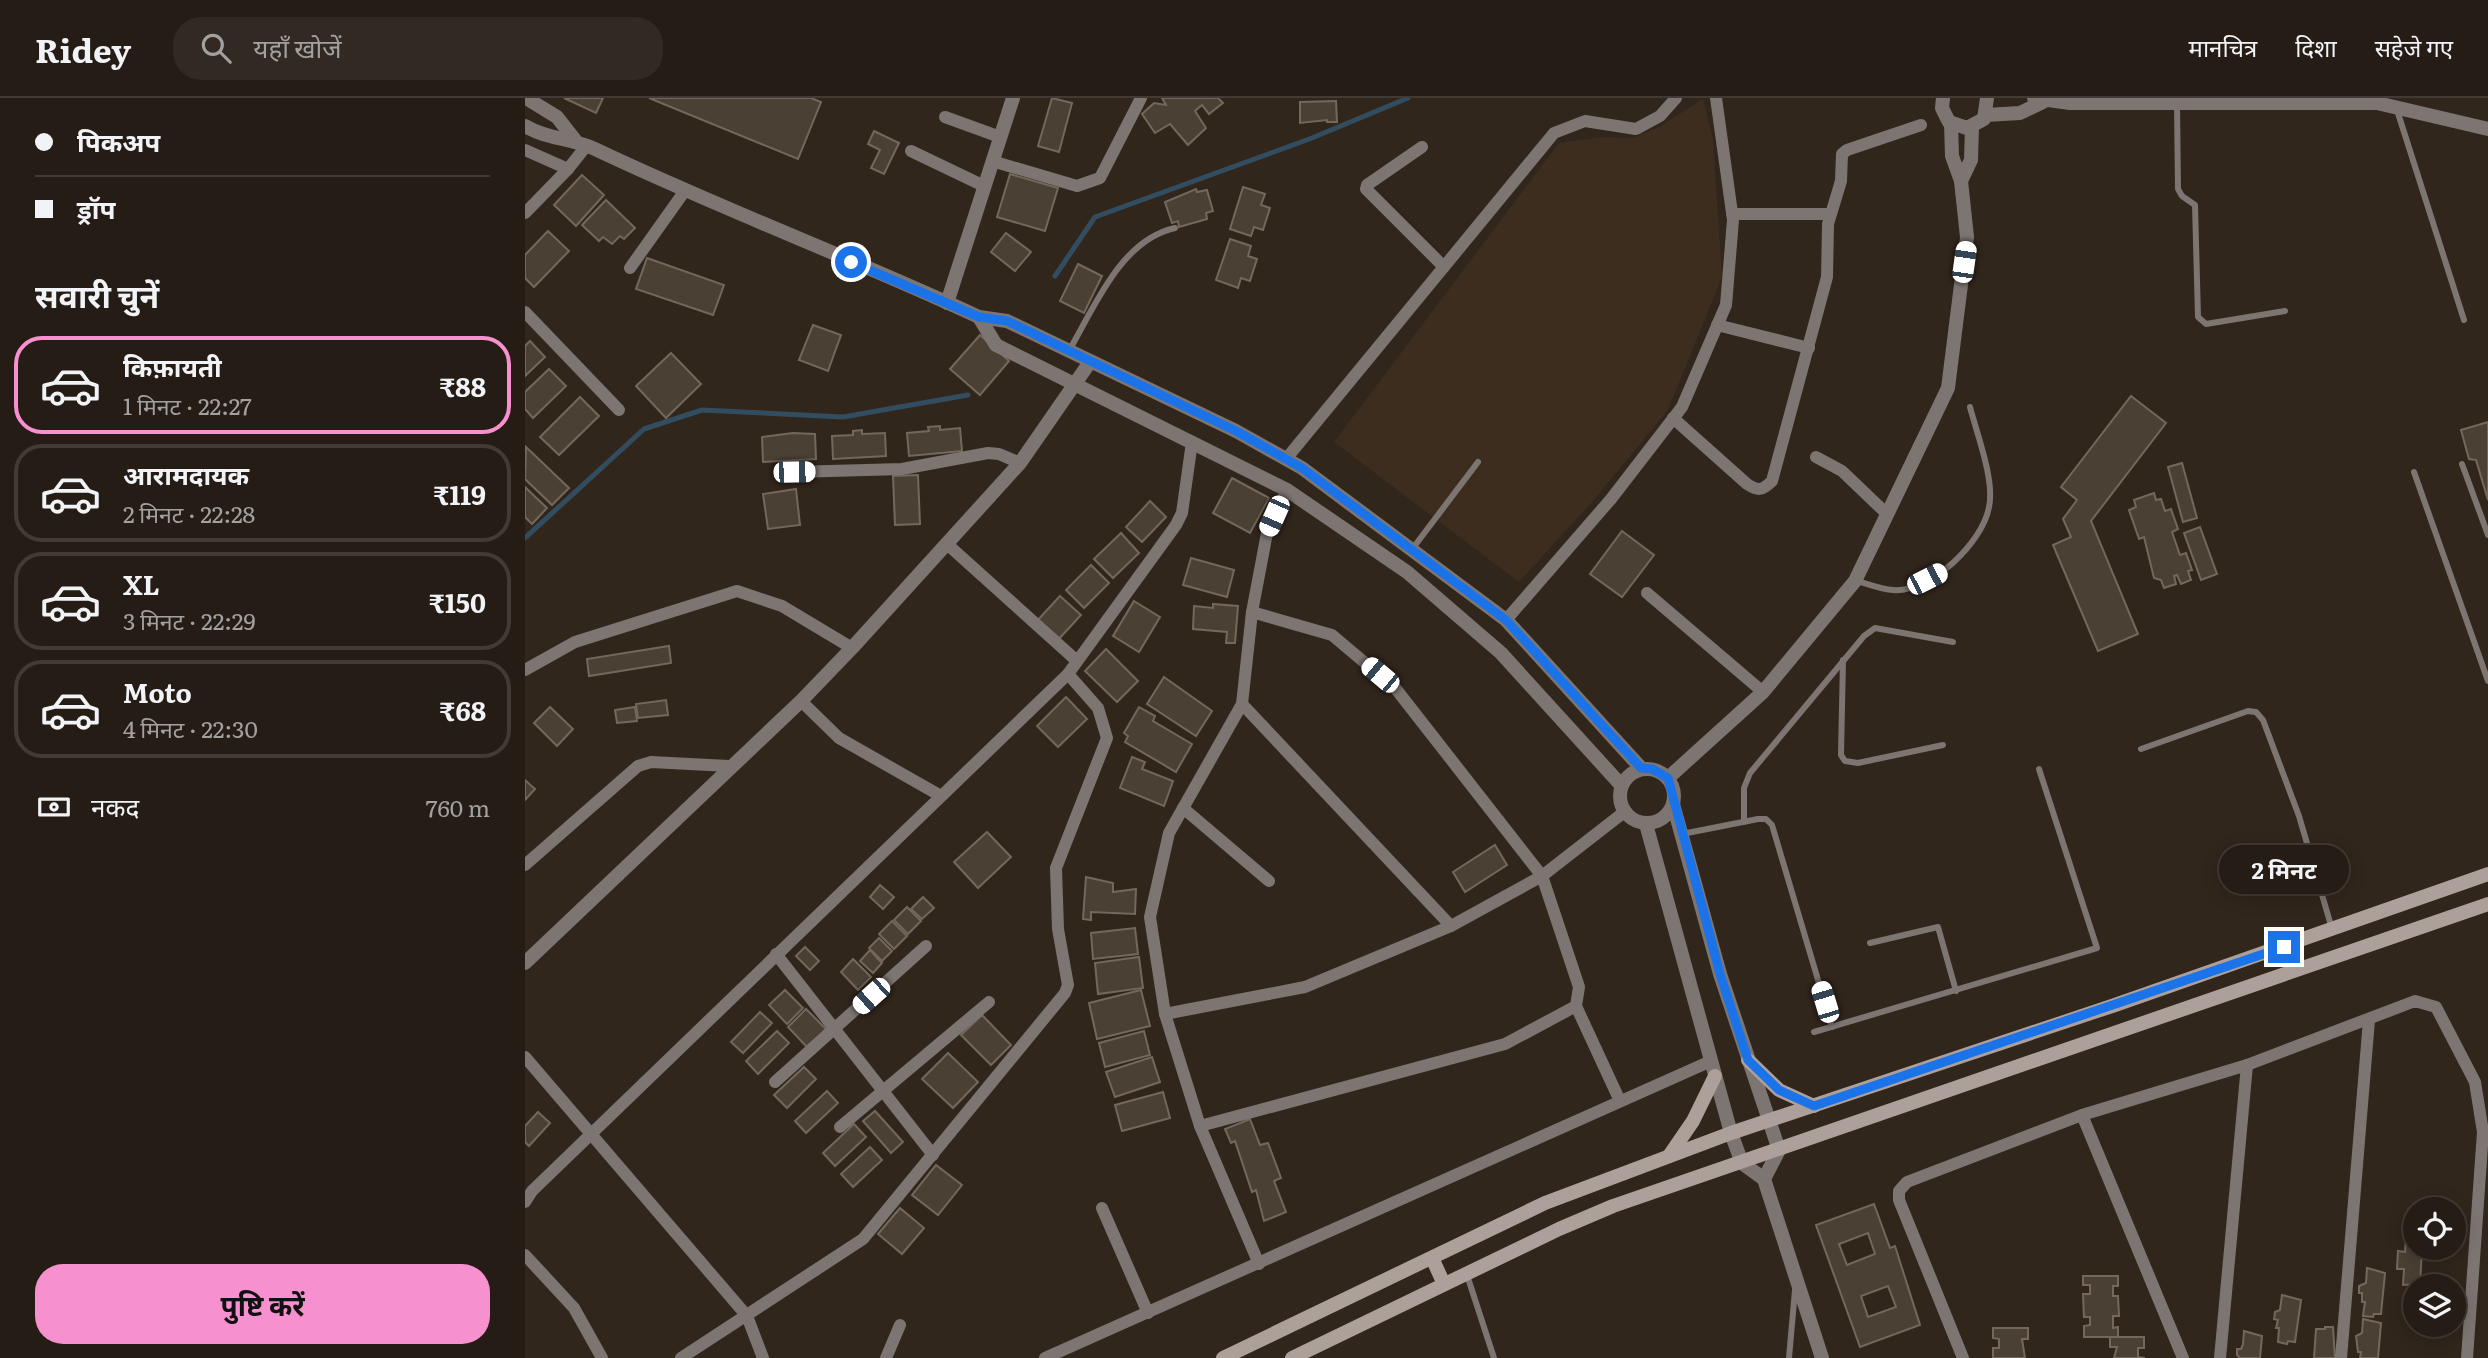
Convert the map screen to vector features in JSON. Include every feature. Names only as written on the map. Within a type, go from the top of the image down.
[{"type":"main road","points":[[1223,1358],[1545,1203],[1605,1180],[1731,1133],[2332,930],[2488,874]]},
{"type":"main road","points":[[1291,1358],[1613,1206],[2488,904]]},
{"type":"main road","points":[[1748,1060],[1779,1090],[1814,1106]]},
{"type":"main road","points":[[1669,1156],[1693,1121],[1715,1076]]},
{"type":"main road","points":[[1605,1180],[1613,1206]]},
{"type":"main road","points":[[1431,1258],[1444,1284]]},
{"type":"street","points":[[526,98],[557,117],[581,143]]},
{"type":"street","points":[[947,303],[1013,98]]},
{"type":"street","points":[[992,161],[1077,186],[1086,184],[1100,178],[1141,98]]},
{"type":"street","points":[[1286,459],[1553,133],[1585,121],[1636,129],[1660,116],[1676,98]]},
{"type":"street","points":[[1506,620],[1611,499],[1682,407],[1726,305],[1732,214],[1716,98]]},
{"type":"street","points":[[1668,778],[1763,692],[1855,581],[1948,388],[1968,237],[1961,181],[1952,156],[1951,123],[1942,108],[1943,98]]},
{"type":"street","points":[[1986,115],[1987,98]]},
{"type":"street","points":[[1951,123],[1961,128],[1972,127],[1986,115],[2020,113],[2038,100],[2378,100],[2396,108],[2488,129]]},
{"type":"street","points":[[945,117],[1000,137]]},
{"type":"street","points":[[1673,418],[1757,491],[1764,490],[1772,481],[1829,264],[1830,214],[1841,181],[1840,161],[1847,150],[1921,125]]},
{"type":"street","points":[[525,126],[538,135],[581,143],[684,192],[979,317],[1007,321],[1236,431],[1286,459],[1413,548],[1506,620],[1641,768],[1652,769],[1668,778],[1720,974],[1779,1150],[1764,1179]]},
{"type":"street","points":[[1961,181],[1971,160],[1972,127]]},
{"type":"street","points":[[525,213],[568,169],[581,143]]},
{"type":"street","points":[[1422,147],[1367,184],[1366,189],[1444,267]]},
{"type":"street","points":[[525,150],[568,169]]},
{"type":"street","points":[[911,150],[984,186]]},
{"type":"street","points":[[630,268],[684,192]]},
{"type":"street","points":[[1732,214],[1830,214]]},
{"type":"street","points":[[525,312],[619,410]]},
{"type":"street","points":[[979,317],[996,345],[1287,490],[1407,572],[1501,653],[1621,785]]},
{"type":"street","points":[[1717,325],[1809,348]]},
{"type":"street","points":[[525,962],[729,766],[801,701],[852,648],[1020,463],[1090,362]]},
{"type":"street","points":[[525,1202],[532,1191],[1068,674],[1176,525],[1182,513],[1192,442]]},
{"type":"street","points":[[794,472],[902,469],[988,453],[1020,463]]},
{"type":"street","points":[[1816,457],[1842,471],[1887,514]]},
{"type":"street","points":[[1259,1264],[1200,1126],[1165,1014],[1150,917],[1169,833],[1242,704],[1252,612],[1267,533],[1287,490]]},
{"type":"street","points":[[947,544],[1077,661]]},
{"type":"street","points":[[525,670],[575,642],[737,591],[782,606],[852,648]]},
{"type":"street","points":[[1647,593],[1763,692]]},
{"type":"street","points":[[1252,612],[1332,635],[1396,689],[1542,876],[1579,987],[1576,1006],[1620,1101]]},
{"type":"street","points":[[681,1358],[863,1239],[1068,985],[1058,929],[1056,867],[1107,738],[1098,708],[1068,674]]},
{"type":"street","points":[[801,701],[839,738],[941,796]]},
{"type":"street","points":[[1242,704],[1451,926]]},
{"type":"street","points":[[525,864],[638,766],[651,762],[729,766]]},
{"type":"street","points":[[1641,768],[1621,785],[1619,794],[1623,813],[1646,824],[1663,819],[1673,804]]},
{"type":"street","points":[[1184,807],[1269,881]]},
{"type":"street","points":[[1165,1014],[1305,987],[1451,926],[1542,876],[1623,813]]},
{"type":"street","points":[[1646,824],[1731,1133],[1742,1163],[1764,1179],[1822,1358]]},
{"type":"street","points":[[775,1082],[926,946]]},
{"type":"street","points":[[776,954],[933,1155]]},
{"type":"street","points":[[1963,1358],[1899,1200],[1899,1191],[1907,1182],[2082,1115],[2247,1065],[2416,1001],[2436,1007],[2475,1083],[2483,1132],[2467,1358]]},
{"type":"street","points":[[840,1127],[989,1002]]},
{"type":"street","points":[[1200,1126],[1505,1044],[1576,1006]]},
{"type":"street","points":[[2341,1358],[2369,1020]]},
{"type":"street","points":[[525,1057],[747,1316],[763,1358]]},
{"type":"street","points":[[1045,1358],[1711,1060]]},
{"type":"street","points":[[2220,1358],[2247,1065]]},
{"type":"street","points":[[2082,1115],[2183,1358]]},
{"type":"street","points":[[1102,1208],[1148,1313]]},
{"type":"street","points":[[525,1255],[574,1308],[603,1358]]},
{"type":"street","points":[[886,1358],[900,1325]]},
{"type":"lane","points":[[2177,101],[2178,189],[2182,196],[2195,205],[2197,317],[2206,324],[2285,311]]},
{"type":"lane","points":[[2396,108],[2464,320]]},
{"type":"lane","points":[[1069,351],[1124,261],[1162,231],[1175,228]]},
{"type":"lane","points":[[1855,581],[1895,590],[1913,586],[1942,572],[1958,558],[1982,529],[1990,506],[1989,486],[1970,407]]},
{"type":"lane","points":[[1413,548],[1478,462]]},
{"type":"lane","points":[[2462,464],[2488,535]]},
{"type":"lane","points":[[2414,472],[2488,681]]},
{"type":"lane","points":[[1744,822],[1744,788],[1750,773],[1864,636],[1875,628],[1953,642]]},
{"type":"lane","points":[[1843,660],[1841,755],[1845,761],[1858,763],[1943,745]]},
{"type":"lane","points":[[2141,749],[2248,711],[2256,712],[2263,720],[2299,816],[2332,930]]},
{"type":"lane","points":[[1814,1032],[2097,948],[2039,769]]},
{"type":"lane","points":[[1681,834],[1766,819],[1772,825],[1832,1027]]},
{"type":"lane","points":[[1870,943],[1938,928],[1956,991]]},
{"type":"lane","points":[[1467,1273],[1495,1358]]},
{"type":"lane","points":[[1789,1358],[1791,1318],[1797,1282]]},
{"type":"shaded area","points":[[1703,99],[1713,139],[1722,277],[1668,410],[1592,502],[1519,582],[1334,442],[1559,143],[1603,137],[1633,138],[1659,127]]},
{"type":"building","points":[[564,98],[603,98],[596,113]]},
{"type":"building","points":[[649,98],[811,98],[821,102],[798,159]]},
{"type":"building","points":[[1052,98],[1072,103],[1059,152],[1038,146]]},
{"type":"building","points":[[1162,98],[1218,98],[1223,103],[1209,114],[1202,105],[1195,111],[1206,128],[1188,145],[1170,124],[1155,133],[1142,114],[1154,103],[1166,105]]},
{"type":"building","points":[[1336,101],[1337,122],[1327,120],[1300,123],[1300,102]]},
{"type":"building","points":[[874,131],[899,143],[884,174],[871,168],[880,150],[868,144]]},
{"type":"building","points":[[1010,174],[1058,188],[1045,231],[997,217]]},
{"type":"building","points":[[582,175],[604,195],[576,226],[554,205]]},
{"type":"building","points":[[1243,187],[1265,194],[1261,205],[1270,208],[1263,230],[1254,227],[1251,236],[1230,229]]},
{"type":"building","points":[[1196,189],[1197,192],[1207,190],[1213,211],[1206,213],[1207,219],[1179,227],[1178,221],[1172,223],[1165,202]]},
{"type":"building","points":[[606,200],[635,228],[624,239],[620,236],[612,244],[603,237],[599,241],[582,225]]},
{"type":"building","points":[[548,231],[569,251],[534,287],[525,278],[525,255]]},
{"type":"building","points":[[1006,233],[1031,252],[1015,271],[991,252]]},
{"type":"building","points":[[1230,239],[1251,246],[1248,256],[1257,259],[1250,281],[1241,278],[1238,288],[1216,280]]},
{"type":"building","points":[[647,258],[724,285],[713,315],[636,289]]},
{"type":"building","points":[[1078,264],[1102,276],[1084,313],[1060,301]]},
{"type":"building","points":[[813,325],[841,335],[828,371],[799,360]]},
{"type":"building","points":[[980,335],[1009,361],[980,395],[950,369]]},
{"type":"building","points":[[530,341],[545,357],[525,376],[525,346]]},
{"type":"building","points":[[671,353],[701,384],[666,418],[636,386]]},
{"type":"building","points":[[549,369],[566,386],[533,418],[525,409],[525,392]]},
{"type":"building","points":[[2131,396],[2166,423],[2091,521],[2138,634],[2098,651],[2053,545],[2071,537],[2063,519],[2077,500],[2061,487]]},
{"type":"building","points":[[580,397],[599,416],[559,455],[540,437]]},
{"type":"building","points":[[2488,422],[2488,500],[2476,460],[2469,459],[2461,430]]},
{"type":"building","points":[[940,426],[940,430],[960,428],[962,451],[909,456],[907,433],[929,431],[928,427]]},
{"type":"building","points":[[862,430],[862,434],[885,433],[886,456],[833,459],[832,436],[853,435],[853,431]]},
{"type":"building","points":[[793,433],[815,434],[816,459],[763,462],[762,437]]},
{"type":"building","points":[[526,447],[569,488],[552,505],[525,479]]},
{"type":"building","points":[[2182,463],[2197,518],[2183,522],[2168,467]]},
{"type":"building","points":[[918,475],[920,524],[895,525],[893,476]]},
{"type":"building","points":[[1232,478],[1269,498],[1250,533],[1213,513]]},
{"type":"building","points":[[525,487],[547,508],[532,524],[525,517]]},
{"type":"building","points":[[796,489],[800,525],[768,529],[763,494]]},
{"type":"building","points":[[2154,493],[2156,500],[2161,499],[2165,511],[2171,509],[2178,529],[2172,532],[2180,555],[2186,553],[2192,570],[2188,571],[2191,580],[2181,584],[2177,575],[2174,576],[2176,584],[2164,588],[2161,580],[2154,578],[2144,537],[2139,539],[2129,510],[2136,507],[2134,500]]},
{"type":"building","points":[[1150,501],[1166,517],[1142,542],[1126,527]]},
{"type":"building","points":[[2200,527],[2217,574],[2201,580],[2184,533]]},
{"type":"building","points":[[1622,531],[1654,555],[1622,597],[1590,574]]},
{"type":"building","points":[[1121,533],[1139,553],[1113,578],[1094,559]]},
{"type":"building","points":[[1191,558],[1234,570],[1227,597],[1183,585]]},
{"type":"building","points":[[1091,565],[1109,583],[1084,608],[1066,590]]},
{"type":"building","points":[[1060,596],[1081,615],[1057,641],[1036,622]]},
{"type":"building","points":[[1134,601],[1160,617],[1139,652],[1113,636]]},
{"type":"building","points":[[1213,604],[1238,606],[1235,643],[1226,643],[1227,632],[1193,629],[1194,606],[1213,608]]},
{"type":"building","points":[[669,646],[671,663],[589,676],[587,659]]},
{"type":"building","points":[[1106,649],[1138,681],[1117,702],[1085,671]]},
{"type":"building","points":[[1164,677],[1212,711],[1196,736],[1147,704]]},
{"type":"building","points":[[1066,697],[1087,719],[1058,747],[1037,726]]},
{"type":"building","points":[[666,700],[668,715],[638,718],[636,704]]},
{"type":"building","points":[[550,707],[573,729],[557,746],[534,723]]},
{"type":"building","points":[[635,707],[637,721],[617,723],[615,710]]},
{"type":"building","points":[[1139,707],[1155,716],[1153,721],[1192,744],[1176,772],[1125,742],[1128,736],[1124,733]]},
{"type":"building","points":[[1132,757],[1145,762],[1142,769],[1173,781],[1164,806],[1120,788]]},
{"type":"building","points":[[525,780],[535,789],[525,800]]},
{"type":"building","points":[[987,832],[1011,857],[978,888],[954,862]]},
{"type":"building","points":[[1495,845],[1507,865],[1465,892],[1453,872]]},
{"type":"building","points":[[1086,877],[1113,883],[1113,892],[1136,889],[1135,914],[1091,912],[1091,920],[1083,919]]},
{"type":"building","points":[[880,885],[894,897],[883,909],[870,897]]},
{"type":"building","points":[[923,897],[934,908],[922,919],[911,909]]},
{"type":"building","points":[[907,907],[921,921],[908,934],[894,920]]},
{"type":"building","points":[[892,921],[907,936],[894,949],[879,934]]},
{"type":"building","points":[[1135,928],[1138,954],[1093,959],[1091,933]]},
{"type":"building","points":[[879,938],[892,951],[882,961],[869,948]]},
{"type":"building","points":[[805,947],[819,961],[810,970],[796,956]]},
{"type":"building","points":[[870,950],[882,963],[873,973],[860,961]]},
{"type":"building","points":[[1139,957],[1143,988],[1098,994],[1095,963]]},
{"type":"building","points":[[853,959],[871,977],[858,990],[841,972]]},
{"type":"building","points":[[785,990],[803,1008],[787,1024],[769,1005]]},
{"type":"building","points":[[1141,990],[1150,1026],[1097,1039],[1089,1003]]},
{"type":"building","points":[[806,1009],[826,1029],[807,1047],[788,1027]]},
{"type":"building","points":[[760,1012],[772,1023],[743,1053],[731,1042]]},
{"type":"building","points":[[982,1015],[1011,1045],[991,1065],[961,1035]]},
{"type":"building","points":[[777,1031],[789,1043],[758,1074],[746,1061]]},
{"type":"building","points":[[1144,1031],[1150,1055],[1105,1067],[1099,1043]]},
{"type":"building","points":[[948,1053],[978,1082],[953,1108],[922,1079]]},
{"type":"building","points":[[1152,1057],[1160,1082],[1115,1097],[1106,1072]]},
{"type":"building","points":[[804,1067],[816,1079],[787,1108],[774,1095]]},
{"type":"building","points":[[827,1091],[838,1103],[806,1133],[795,1121]]},
{"type":"building","points":[[1163,1092],[1170,1118],[1122,1131],[1115,1105]]},
{"type":"building","points":[[875,1111],[903,1142],[891,1153],[863,1121]]},
{"type":"building","points":[[538,1112],[550,1123],[529,1146],[525,1142],[525,1126]]},
{"type":"building","points":[[1250,1119],[1260,1145],[1268,1143],[1281,1178],[1274,1181],[1286,1212],[1264,1221],[1256,1190],[1252,1192],[1235,1141],[1231,1143],[1225,1129]]},
{"type":"building","points":[[854,1124],[866,1137],[835,1166],[823,1153]]},
{"type":"building","points":[[870,1147],[882,1160],[853,1187],[841,1174]]},
{"type":"building","points":[[936,1165],[962,1185],[938,1215],[912,1195]]},
{"type":"building","points":[[1874,1204],[1890,1248],[1895,1246],[1920,1325],[1860,1347],[1816,1225]],"holes":[[[1868,1233],[1875,1254],[1847,1265],[1839,1244]],[[1888,1286],[1896,1307],[1868,1317],[1861,1296]]]},
{"type":"building","points":[[900,1208],[924,1228],[902,1254],[878,1234]]},
{"type":"building","points":[[2398,1251],[2403,1252],[2403,1260],[2421,1260],[2421,1274],[2404,1274],[2404,1269],[2397,1269]]},
{"type":"building","points":[[2367,1268],[2385,1273],[2381,1314],[2374,1314],[2373,1317],[2363,1316],[2365,1302],[2362,1302],[2362,1293],[2359,1293],[2359,1286],[2366,1283]]},
{"type":"building","points":[[2083,1276],[2118,1276],[2118,1286],[2113,1286],[2113,1296],[2118,1296],[2119,1316],[2113,1316],[2113,1328],[2118,1327],[2118,1337],[2084,1337],[2084,1326],[2090,1325],[2090,1317],[2084,1317],[2083,1294],[2090,1294],[2090,1285],[2083,1285]]},
{"type":"building","points":[[2282,1295],[2301,1300],[2295,1342],[2288,1341],[2287,1344],[2278,1342],[2278,1320],[2274,1319],[2275,1312],[2280,1310]]},
{"type":"building","points":[[2363,1319],[2381,1323],[2378,1358],[2360,1358],[2356,1336],[2362,1333]]},
{"type":"building","points":[[2333,1327],[2335,1358],[2314,1358],[2316,1329]]},
{"type":"building","points":[[1993,1328],[2028,1328],[2028,1339],[2022,1339],[2025,1358],[1993,1358],[1993,1348],[1999,1348],[1999,1339],[1993,1338]]},
{"type":"building","points":[[2244,1331],[2262,1336],[2260,1358],[2240,1358],[2237,1355],[2237,1349],[2241,1349],[2243,1344]]},
{"type":"building","points":[[2110,1337],[2144,1337],[2144,1348],[2138,1348],[2138,1357],[2145,1358],[2114,1358],[2117,1347],[2110,1347]]},
{"type":"waterway","points":[[1055,276],[1095,217],[1312,138],[1408,98]]},
{"type":"waterway","points":[[525,538],[644,429],[702,410],[843,417],[968,395]]},
{"type":"route","points":[[851,262],[979,317],[1007,321],[1236,431],[1302,468],[1413,548],[1506,620],[1641,768],[1661,772],[1668,778],[1673,787],[1673,804],[1720,974],[1748,1060],[1779,1090],[1814,1106],[2284,947]]}]
